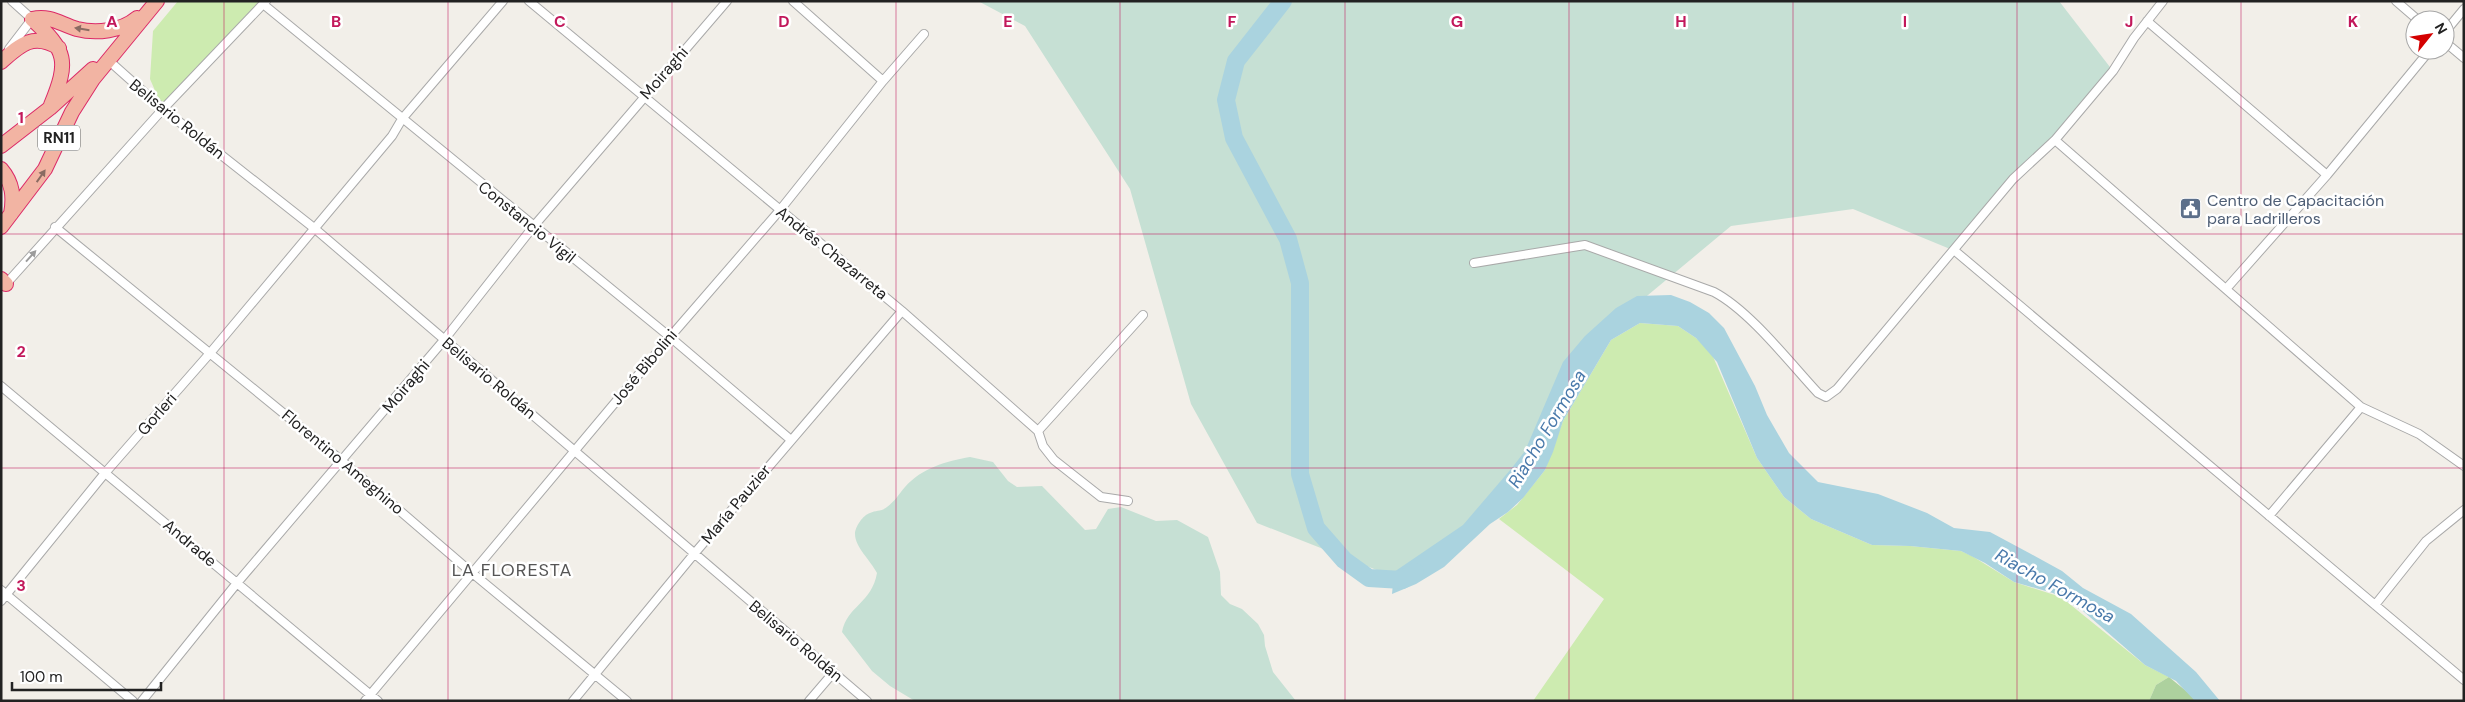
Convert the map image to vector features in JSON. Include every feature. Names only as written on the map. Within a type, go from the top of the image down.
[{"type":"highway","points":[[32,19],[49,17],[78,29],[116,29],[130,24],[157,1]]},
{"type":"highway","name":"RN11","points":[[1,227],[45,169],[72,112],[107,59],[157,1]]},
{"type":"highway","points":[[32,19],[51,36],[59,48],[63,69],[50,108]]},
{"type":"highway","points":[[1,61],[18,46],[26,43],[42,40],[59,48]]},
{"type":"highway","name":"RN11","points":[[1,146],[50,108],[120,44]]},
{"type":"highway","points":[[1,170],[8,177],[12,190],[11,215]]},
{"type":"street","points":[[1,61],[32,19],[12,1]]},
{"type":"street","name":"Gorleri","points":[[3,595],[105,473],[211,352],[392,136],[402,119],[503,1]]},
{"type":"street","name":"Andrés Chazarreta","points":[[529,1],[902,311],[1038,431],[1043,446],[1054,460],[1101,497],[1128,501]]},
{"type":"street","name":"Moiraghi","points":[[142,701],[237,583],[444,340],[533,226],[727,1]]},
{"type":"street","points":[[793,1],[883,81]]},
{"type":"street","points":[[1474,263],[1585,244],[1714,292],[1743,312],[1818,393],[1826,397],[1837,389],[2014,179],[2055,140],[2113,70],[2163,1]]},
{"type":"street","points":[[2396,1],[2406,10]]},
{"type":"street","points":[[4,281],[264,3]]},
{"type":"street","name":"Constancio Vigil","points":[[264,3],[402,119],[670,337],[791,440]]},
{"type":"street","points":[[2455,20],[2464,9]]},
{"type":"street","points":[[2147,21],[2326,175]]},
{"type":"street","name":"José Bibolini","points":[[367,697],[574,450],[780,210],[883,81],[924,34]]},
{"type":"street","name":"Belisario Roldán","points":[[107,59],[163,109],[314,228],[867,701]]},
{"type":"street","points":[[2226,289],[2326,175],[2422,60]]},
{"type":"street","points":[[2055,140],[2361,407],[2419,434],[2464,466]]},
{"type":"street","name":"Florentino Ameghino","points":[[55,228],[211,352],[627,701]]},
{"type":"street","points":[[1955,251],[2464,680]]},
{"type":"street","name":"María Pauzier","points":[[573,701],[694,554],[902,311]]},
{"type":"street","points":[[1038,431],[1143,315]]},
{"type":"street","name":"Andrade","points":[[1,386],[237,583],[367,697],[378,701]]},
{"type":"street","points":[[2269,516],[2361,407]]},
{"type":"street","points":[[2375,605],[2426,541],[2464,510]]},
{"type":"street","points":[[3,595],[133,701]]},
{"type":"street","points":[[809,701],[833,673]]},
{"type":"green space","points":[[178,1],[266,1],[163,109],[150,79],[153,31]]},
{"type":"green space","points":[[978,1],[2059,1],[2113,71],[2055,140],[2013,179],[1955,251],[1853,209],[1731,226],[1606,330],[1520,478],[1402,580],[1257,523],[1191,404],[1130,189],[1025,26]]},
{"type":"green space","points":[[1640,323],[1678,326],[1696,338],[1711,352],[1757,458],[1784,497],[1811,519],[1872,545],[1910,546],[1961,551],[2014,582],[2061,597],[2145,665],[2169,677],[2156,685],[2149,701],[1533,701],[1604,599],[1499,519],[1517,505],[1545,470],[1563,421],[1611,340]]},
{"type":"green space","points":[[970,457],[993,462],[1008,481],[1017,487],[1042,486],[1085,530],[1096,529],[1108,509],[1121,507],[1156,521],[1177,520],[1208,537],[1220,572],[1221,595],[1230,604],[1242,609],[1258,624],[1264,635],[1265,646],[1273,672],[1296,701],[915,701],[890,686],[872,671],[842,632],[849,616],[870,591],[877,573],[860,549],[855,534],[856,528],[867,514],[883,510],[890,505],[912,480],[927,470],[943,463]]},
{"type":"green space","points":[[2169,677],[2191,695],[2195,701],[2149,701],[2156,685]]},
{"type":"water","points":[[1671,295],[1690,302],[1709,313],[1724,328],[1755,386],[1767,415],[1789,453],[1818,482],[1878,494],[1927,513],[1954,528],[1990,532],[2031,554],[2062,571],[2083,588],[2131,614],[2196,672],[2220,701],[2195,701],[2176,681],[2145,665],[2083,611],[2053,593],[2014,582],[1985,563],[1961,551],[1910,546],[1872,545],[1811,519],[1784,497],[1757,458],[1717,362],[1696,338],[1678,326],[1640,323],[1611,340],[1563,421],[1545,470],[1523,498],[1508,512],[1490,524],[1444,567],[1416,584],[1392,594],[1394,572],[1463,525],[1525,451],[1563,362],[1585,336],[1616,308],[1637,296]]},
{"type":"waterway","name":"Riacho Formosa","points":[[1283,1],[1236,61],[1226,100],[1234,138],[1288,239],[1300,283],[1300,474],[1316,528],[1344,560],[1369,578],[1402,580],[1415,572]]},
{"type":"place","name":"Centro de Capacitación para Ladrilleros","points":[[2191,209]]},
{"type":"district","name":"LA FLORESTA","points":[[512,570]]}]
